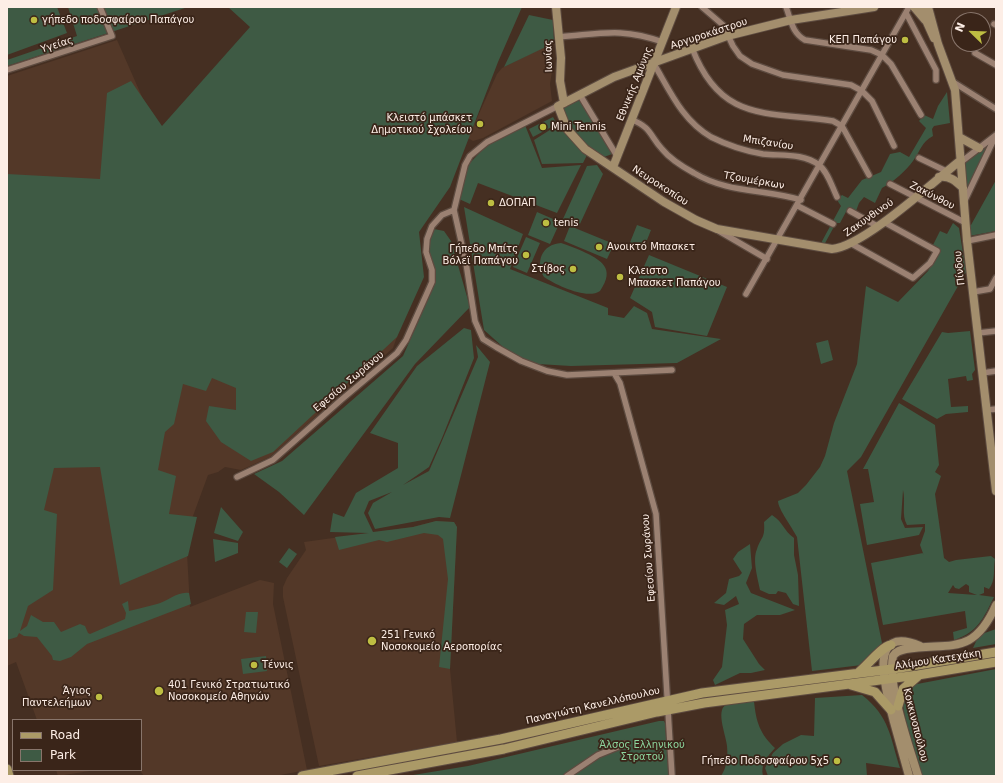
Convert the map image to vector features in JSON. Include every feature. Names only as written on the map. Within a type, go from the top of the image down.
[{"type":"main road","points":[[858,672],[872,661],[884,648],[891,645]]},
{"type":"main road","name":"Αλίμου Κατεχάκη","points":[[887,669],[996,652]]},
{"type":"main road","name":"Αλίμου Κατεχάκη","points":[[883,680],[996,662]]},
{"type":"main road","name":"Παναγιώτη Κανελλόπουλου","points":[[302,776],[501,739],[702,693],[887,669]]},
{"type":"main road","points":[[846,684],[875,692],[894,708],[903,689],[918,675]]},
{"type":"main road","name":"Παναγιώτη Κανελλόπουλου","points":[[357,776],[504,749],[667,710],[704,703],[883,680]]},
{"type":"main road","points":[[7,769],[9,776]]},
{"type":"street","name":"Υγείας","points":[[7,70],[112,36],[100,7]]},
{"type":"street","name":"Ιωνίας","points":[[556,7],[561,58],[561,104]]},
{"type":"street","name":"Εθνικής Αμύνης","points":[[613,167],[676,7]]},
{"type":"street","points":[[702,7],[723,25],[727,36],[740,56],[765,70],[807,80],[851,85],[862,91],[872,101],[894,146]]},
{"type":"street","points":[[786,7],[793,30],[799,37],[805,40],[871,50],[882,55],[891,64],[922,115]]},
{"type":"street","name":"Αργυροκάστρου","points":[[561,104],[614,77],[654,64],[692,48],[727,36],[791,20],[874,7]]},
{"type":"street","points":[[746,294],[798,206],[909,7]]},
{"type":"street","points":[[914,7],[922,15],[927,24]]},
{"type":"street","name":"Πίνδου","points":[[924,7],[927,24],[938,44]]},
{"type":"street","name":"Πίνδου","points":[[928,7],[938,44],[952,82],[959,137],[967,241],[996,491]]},
{"type":"street","points":[[906,13],[936,70],[936,80]]},
{"type":"street","points":[[558,37],[598,32],[623,32],[642,34],[663,42]]},
{"type":"street","points":[[692,48],[700,68],[709,82],[720,94],[733,102],[764,113],[833,121],[842,126],[869,175]]},
{"type":"street","points":[[976,53],[996,65]]},
{"type":"street","name":"Μπιζανίου","points":[[654,64],[671,97],[681,112],[710,136],[745,150],[801,157],[820,166]]},
{"type":"street","points":[[952,82],[996,109]]},
{"type":"street","points":[[580,95],[618,156]]},
{"type":"street","points":[[561,104],[487,142],[470,156],[461,176],[454,210],[466,263],[476,321],[483,339],[521,361],[547,371],[567,374],[614,374],[672,370]]},
{"type":"street","name":"Νευροκοπίου","points":[[561,104],[563,122],[572,135],[586,149],[664,202],[717,229],[779,239]]},
{"type":"street","name":"Τζουμέρκων","points":[[632,120],[646,127],[662,149],[679,164],[710,182],[726,187],[789,196],[801,200]]},
{"type":"street","points":[[964,202],[996,135]]},
{"type":"street","name":"Ζακυνθινού","points":[[779,239],[832,249],[841,248],[852,244],[881,224],[946,171],[996,135]]},
{"type":"street","points":[[959,137],[978,148]]},
{"type":"street","points":[[919,158],[946,171]]},
{"type":"street","points":[[820,166],[837,196]]},
{"type":"street","points":[[939,177],[946,176],[963,188]]},
{"type":"street","name":"Ζακύνθου","points":[[890,184],[966,223]]},
{"type":"street","points":[[798,206],[833,224]]},
{"type":"street","name":"Εφεσίου Σωράνου","points":[[237,477],[273,460],[397,353],[406,340],[432,282],[432,270],[426,252],[427,239],[432,226],[442,215],[454,210]]},
{"type":"street","points":[[850,210],[937,251],[930,263],[913,278],[852,244]]},
{"type":"street","points":[[717,229],[767,259]]},
{"type":"street","points":[[967,241],[996,235]]},
{"type":"street","points":[[973,292],[990,289],[996,278]]},
{"type":"street","points":[[978,333],[996,331]]},
{"type":"street","points":[[982,374],[996,371]]},
{"type":"street","name":"Εφεσίου Σωράνου","points":[[614,374],[620,383],[656,514],[672,776]]},
{"type":"street","points":[[987,410],[996,409]]},
{"type":"street","points":[[887,669],[894,653],[901,650],[920,647],[948,647],[967,642],[983,626],[996,605]]},
{"type":"street","points":[[887,669],[884,655],[891,645],[905,641],[920,647]]},
{"type":"street","name":"Κοκκινοπούλου","points":[[887,669],[893,678],[894,708],[909,776]]},
{"type":"street","name":"Κοκκινοπούλου","points":[[887,669],[883,680],[918,776]]},
{"type":"street","points":[[567,776],[598,755],[625,744]]},
{"type":"shaded area","points":[[240,7],[415,228],[419,275],[393,348],[270,457],[241,470],[225,467],[218,472],[208,475],[186,535],[190,607],[260,580],[274,583],[273,604],[307,770],[275,776],[144,776],[141,772],[142,719],[37,719],[16,662],[7,666],[7,76],[117,40],[158,133],[253,28]]},
{"type":"shaded area","points":[[544,47],[553,65],[550,84],[552,101],[483,138],[473,141],[468,138],[497,74],[502,68]]},
{"type":"shaded area","name":"251 Γενικό Νοσοκομείο Αεροπορίας","points":[[436,521],[454,522],[457,527],[450,669],[457,742],[319,766],[283,597],[283,587],[287,578],[306,550],[304,542],[413,527]]},
{"type":"shaded area","points":[[56,771],[90,771],[58,776]]},
{"type":"green space","name":"γήπεδο ποδοσφαίρου Παπάγου","points":[[7,7],[57,7],[67,33],[7,55]]},
{"type":"green space","points":[[68,7],[188,7],[7,66],[7,60],[77,36]]},
{"type":"green space","points":[[228,7],[522,7],[498,62],[450,187],[419,232],[424,277],[397,337],[273,452],[251,461],[221,442],[206,421],[209,406],[236,410],[236,388],[212,378],[206,391],[183,384],[174,424],[165,432],[158,470],[176,476],[169,514],[197,517],[188,556],[120,585],[100,467],[54,468],[44,510],[57,514],[53,590],[28,606],[20,631],[27,626],[31,615],[43,622],[54,622],[61,632],[80,624],[85,626],[90,634],[125,619],[126,613],[122,604],[128,601],[129,611],[161,603],[176,595],[189,593],[191,604],[87,644],[71,657],[60,661],[53,660],[52,656],[37,637],[24,636],[19,633],[17,637],[7,640],[7,174],[100,179],[107,93],[131,81],[162,126],[250,27]]},
{"type":"green space","points":[[529,15],[553,20],[554,43],[504,67]]},
{"type":"green space","points":[[947,92],[950,123],[934,126],[932,129],[933,136],[923,144],[907,169],[882,188],[875,203],[864,197],[859,203],[856,211],[848,208],[840,223],[836,223],[824,245],[820,245],[841,206],[837,200],[842,195],[848,198],[862,180],[881,172],[890,154],[900,152],[909,157],[926,128],[919,121],[924,115],[933,119],[938,106]]},
{"type":"green space","points":[[579,99],[612,154],[604,157],[584,142],[568,123],[563,107]]},
{"type":"green space","name":"Mini Tennis","points":[[553,117],[557,124],[533,137],[529,129]]},
{"type":"green space","points":[[561,123],[588,153],[583,163],[542,164],[534,140]]},
{"type":"green space","points":[[525,125],[542,168],[581,165],[557,213],[478,183],[470,204],[459,199],[468,165],[487,145]]},
{"type":"green space","points":[[993,140],[964,195],[961,163]]},
{"type":"green space","points":[[597,165],[603,174],[579,226],[563,219],[587,166]]},
{"type":"green space","points":[[996,180],[996,231],[969,236],[968,225],[971,225]]},
{"type":"green space","points":[[464,207],[523,234],[510,269],[608,308],[608,315],[624,318],[634,306],[647,313],[652,329],[721,339],[677,363],[571,366],[521,363],[484,330]]},
{"type":"green space","points":[[537,212],[560,222],[550,244],[528,235]]},
{"type":"green space","points":[[953,223],[959,228],[966,272],[861,457],[847,471],[882,643],[862,665],[812,671],[797,537],[778,501],[798,493],[820,467],[825,456],[834,423],[857,364],[866,286],[898,302],[928,271],[939,252],[932,247],[940,231],[947,234]]},
{"type":"green space","points":[[637,225],[651,230],[643,250],[629,245]]},
{"type":"green space","points":[[570,226],[614,244],[607,259],[564,241]]},
{"type":"green space","points":[[434,229],[444,231],[451,241],[470,307],[415,364],[304,515],[279,492],[254,474],[282,461],[403,356],[433,288],[426,252]]},
{"type":"green space","name":"Γήπεδο Μπίτς Βόλεϊ Παπάγου","points":[[526,237],[540,243],[527,273],[513,267]]},
{"type":"green space","points":[[561,243],[589,254],[604,266],[607,276],[600,291],[587,294],[580,293],[556,284],[544,277],[540,266],[542,255],[549,247],[554,244]]},
{"type":"green space","points":[[649,255],[727,287],[707,336],[655,327],[652,312],[630,298]]},
{"type":"green space","points":[[464,328],[471,330],[474,358],[429,467],[403,485],[429,471],[478,357],[476,345],[490,362],[450,518],[439,517],[375,529],[368,513],[373,503],[392,492],[369,501],[364,513],[373,532],[413,527],[436,521],[454,522],[457,527],[450,669],[439,667],[448,579],[443,539],[438,535],[424,533],[387,542],[379,540],[339,550],[335,537],[369,533],[330,532],[333,513],[344,517],[356,493],[398,468],[398,443],[370,433],[417,366]]},
{"type":"green space","points":[[970,331],[975,370],[972,374],[973,380],[967,381],[966,376],[948,379],[951,407],[968,406],[968,412],[946,414],[937,419],[902,399],[942,332],[948,333]]},
{"type":"green space","points":[[828,340],[833,360],[821,364],[816,343]]},
{"type":"green space","points":[[899,403],[935,425],[939,465],[935,472],[941,476],[935,494],[944,558],[949,562],[991,556],[995,559],[991,586],[989,589],[984,587],[984,593],[979,595],[994,597],[979,624],[969,633],[954,640],[953,632],[967,628],[965,611],[883,625],[871,563],[923,553],[920,545],[925,531],[925,524],[907,525],[904,517],[903,490],[901,519],[905,528],[923,527],[919,535],[867,545],[860,504],[874,502],[868,469],[863,469]],"holes":[[[966,584],[969,586],[969,592],[977,595],[948,593],[953,585],[955,588],[959,589]]]},
{"type":"green space","points":[[221,507],[243,532],[238,541],[214,533]]},
{"type":"green space","points":[[772,515],[794,538],[794,555],[798,575],[799,606],[793,604],[786,593],[778,591],[776,594],[769,594],[760,590],[755,558],[764,534],[764,522]]},
{"type":"green space","points":[[213,539],[238,543],[238,553],[215,562]]},
{"type":"green space","points":[[750,544],[752,568],[746,583],[751,593],[795,610],[780,615],[757,615],[744,624],[743,639],[759,664],[765,670],[751,673],[740,673],[715,685],[713,680],[722,667],[727,625],[725,610],[739,604],[736,596],[724,605],[714,603],[726,593],[729,579],[739,576],[742,573],[733,559],[738,552]]},
{"type":"green space","points":[[289,548],[297,554],[287,568],[279,562]]},
{"type":"green space","points":[[246,612],[258,612],[256,633],[244,632]]},
{"type":"green space","points":[[996,629],[996,644],[973,648],[979,635]]},
{"type":"green space","name":"Τέννις","points":[[266,656],[267,671],[243,674],[241,659]]},
{"type":"green space","points":[[996,669],[996,776],[922,776],[906,721],[903,695],[912,685]]},
{"type":"green space","points":[[862,695],[871,703],[884,720],[891,737],[900,768],[866,763],[867,776],[768,776],[765,768],[773,753],[783,744],[801,735],[814,736],[815,698]]},
{"type":"green space","points":[[754,701],[756,715],[762,733],[775,748],[767,757],[764,764],[762,772],[763,776],[721,776],[727,762],[727,742],[721,718],[723,708],[728,704]]},
{"type":"green space","name":"Άλσος Ελληνικού Στρατού","points":[[664,721],[665,723],[669,776],[407,776],[468,766]]},
{"type":"place","name":"γήπεδο ποδοσφαίρου Παπάγου","points":[[34,20]]},
{"type":"place","name":"ΚΕΠ Παπάγου","points":[[905,40]]},
{"type":"place","name":"Κλειστό μπάσκετ Δημοτικού Σχολείου","points":[[480,124]]},
{"type":"place","name":"Mini Tennis","points":[[543,127]]},
{"type":"place","name":"ΔΟΠΑΠ","points":[[491,203]]},
{"type":"place","name":"tenis","points":[[546,223]]},
{"type":"place","name":"Ανοικτό Μπασκετ","points":[[599,247]]},
{"type":"place","name":"Γήπεδο Μπίτς Βόλεϊ Παπάγου","points":[[526,255]]},
{"type":"place","name":"Στίβος","points":[[573,269]]},
{"type":"place","name":"Κλειστο Μπασκετ Παπάγου","points":[[620,277]]},
{"type":"place","name":"251 Γενικό Νοσοκομείο Αεροπορίας","points":[[372,641]]},
{"type":"place","name":"Τέννις","points":[[254,665]]},
{"type":"place","name":"401 Γενικό Στρατιωτικό Νοσοκομείο Αθηνών","points":[[159,691]]},
{"type":"place","name":"Άγιος Παντελεήμων","points":[[99,697]]},
{"type":"place","name":"Γήπεδο Ποδοσφαίρου 5χ5","points":[[837,761]]}]
